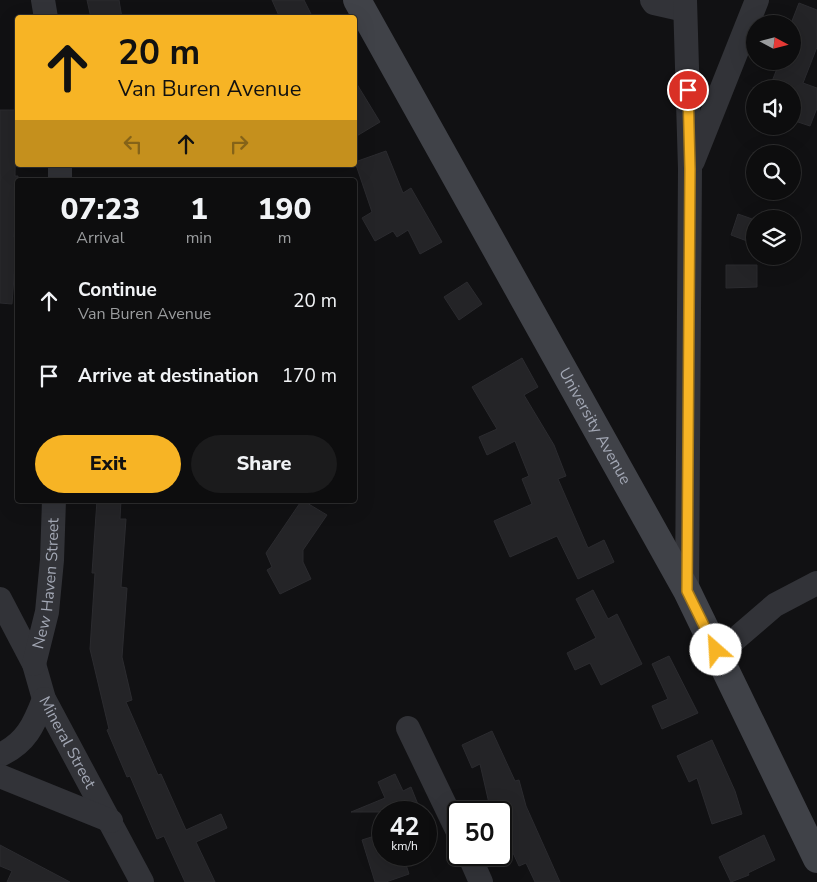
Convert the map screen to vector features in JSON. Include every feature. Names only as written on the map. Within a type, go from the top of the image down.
[{"type":"main road","name":"University Avenue","points":[[357,0],[687,591],[817,859]]},
{"type":"street","points":[[43,0],[46,15]]},
{"type":"street","points":[[652,0],[654,3],[685,5],[690,169],[687,591]]},
{"type":"street","points":[[690,169],[757,0]]},
{"type":"street","name":"New Haven Street","points":[[34,664],[47,612],[52,560],[54,503]]},
{"type":"street","points":[[718,654],[775,605],[817,583]]},
{"type":"street","name":"Mineral Street","points":[[0,599],[34,664],[44,699],[142,882]]},
{"type":"street","points":[[0,755],[9,751],[22,740],[35,724],[44,699]]},
{"type":"street","points":[[408,728],[447,809]]},
{"type":"street","points":[[0,776],[111,821]]},
{"type":"street","points":[[474,866],[481,882]]},
{"type":"building","points":[[87,0],[119,0],[122,15],[90,15]]},
{"type":"building","points":[[272,0],[304,0],[312,15],[279,15]]},
{"type":"building","points":[[799,3],[817,10],[817,47],[803,83],[817,88],[817,108],[810,126],[801,123],[801,80],[773,80],[776,70],[801,70],[801,15],[794,15]]},
{"type":"building","points":[[357,84],[380,122],[357,136]]},
{"type":"building","points":[[0,110],[15,110],[15,176],[18,176],[18,178],[15,178],[15,264],[12,304],[0,303]]},
{"type":"building","points":[[386,151],[403,193],[411,188],[442,242],[420,254],[408,230],[397,237],[393,231],[375,241],[362,218],[372,212],[357,167],[357,161]]},
{"type":"building","points":[[738,214],[746,217],[746,241],[731,235]]},
{"type":"building","points":[[726,265],[757,265],[757,287],[726,288]]},
{"type":"building","points":[[467,282],[482,304],[459,320],[444,297]]},
{"type":"building","points":[[522,358],[538,387],[524,395],[554,445],[566,476],[558,479],[588,548],[604,540],[614,562],[578,579],[557,536],[510,557],[494,521],[532,504],[522,479],[529,476],[515,441],[487,455],[479,437],[497,429],[472,387]]},
{"type":"building","points":[[97,503],[121,503],[120,519],[126,519],[121,587],[127,588],[122,657],[132,700],[126,702],[158,775],[161,774],[186,830],[221,814],[227,828],[196,842],[215,882],[185,882],[164,836],[157,839],[130,776],[127,777],[107,730],[109,729],[90,649],[95,573],[92,573]]},
{"type":"building","points":[[300,503],[307,503],[327,515],[303,550],[303,562],[311,579],[280,594],[267,570],[272,567],[266,553]]},
{"type":"building","points":[[593,590],[608,619],[617,614],[642,664],[601,685],[590,663],[575,670],[567,653],[596,638],[576,599]]},
{"type":"building","points":[[669,656],[698,713],[662,729],[652,706],[668,699],[652,664]]},
{"type":"building","points":[[492,731],[515,781],[519,780],[526,806],[560,882],[535,882],[526,863],[519,866],[512,851],[512,801],[488,801],[480,764],[472,768],[462,745]]},
{"type":"building","points":[[712,740],[735,791],[742,814],[712,824],[697,778],[689,782],[677,756]]},
{"type":"building","points":[[395,774],[403,791],[411,787],[417,801],[378,801],[385,798],[378,782]]},
{"type":"building","points":[[372,803],[372,812],[351,812]]},
{"type":"building","points":[[764,835],[775,860],[748,873],[749,875],[731,882],[719,857]]},
{"type":"building","points":[[372,837],[372,866],[406,866],[409,874],[386,882],[375,882],[362,840]]},
{"type":"building","points":[[0,845],[70,882],[7,882],[12,871],[0,866]]},
{"type":"route","points":[[688,90],[690,169],[687,591],[716,650]]}]
